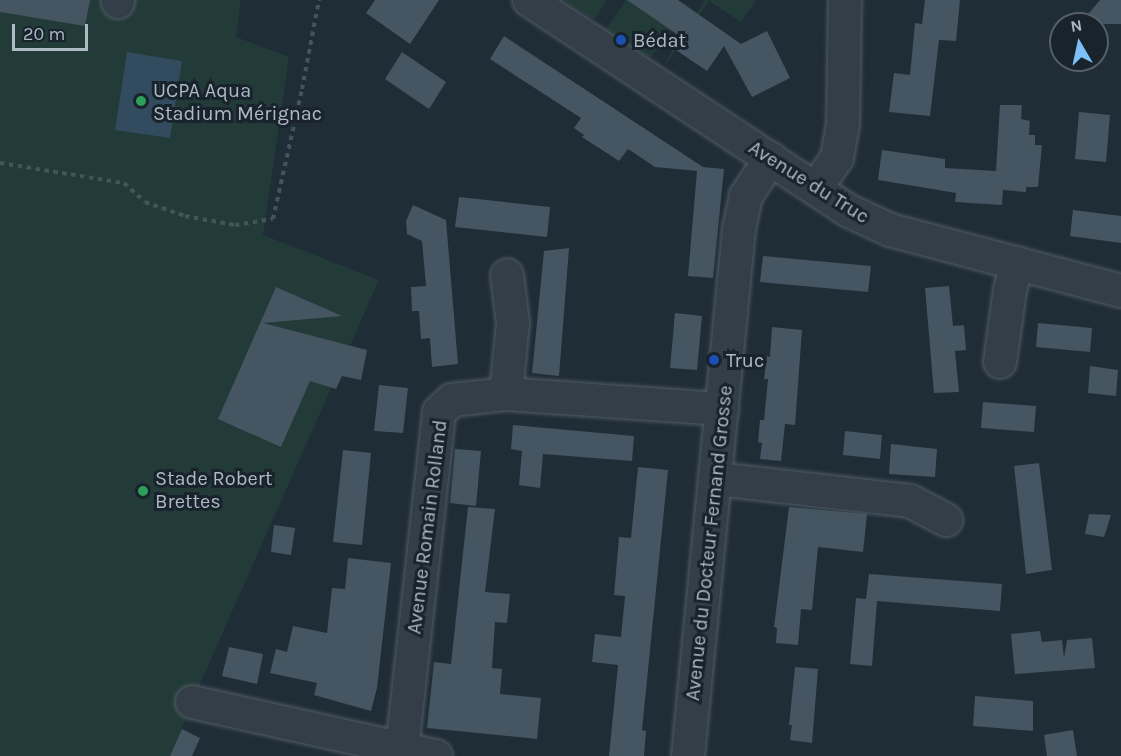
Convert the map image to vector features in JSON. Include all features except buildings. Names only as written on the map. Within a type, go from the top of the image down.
[{"type":"street","name":"Avenue du Truc","points":[[529,0],[847,210],[890,230],[1121,291]]},
{"type":"street","points":[[816,188],[837,158],[843,125],[845,0]]},
{"type":"street","name":"Avenue du Docteur Fernand Grosse","points":[[688,756],[717,478],[739,229],[746,196],[771,158]]},
{"type":"street","points":[[1000,362],[1010,290],[1017,263]]},
{"type":"street","points":[[506,394],[513,323],[507,275]]},
{"type":"street","name":"Avenue Romain Rolland","points":[[402,749],[439,412],[452,400],[506,394],[722,409]]},
{"type":"street","points":[[717,478],[910,501],[946,520]]},
{"type":"street","points":[[192,702],[436,756]]},
{"type":"path","points":[[0,163],[124,183],[145,202],[185,216],[236,225],[273,219],[319,0]]},
{"type":"green space","name":"Stade Robert Brettes","points":[[0,0],[241,0],[236,37],[289,57],[263,235],[379,280],[192,702],[172,756],[0,756]]},
{"type":"green space","points":[[563,0],[607,0],[594,20]]},
{"type":"green space","points":[[626,0],[642,0],[638,7],[671,30],[650,58],[606,29]]},
{"type":"green space","points":[[705,0],[756,0],[741,22],[709,1],[664,67],[672,50]]},
{"type":"water","points":[[127,52],[182,61],[170,138],[115,130]]},
{"type":"place","name":"Bédat","points":[[621,40]]},
{"type":"place","name":"UCPA Aqua Stadium Mérignac","points":[[141,101]]},
{"type":"place","name":"Truc","points":[[714,360]]},
{"type":"place","name":"Stade Robert Brettes","points":[[143,491]]}]
